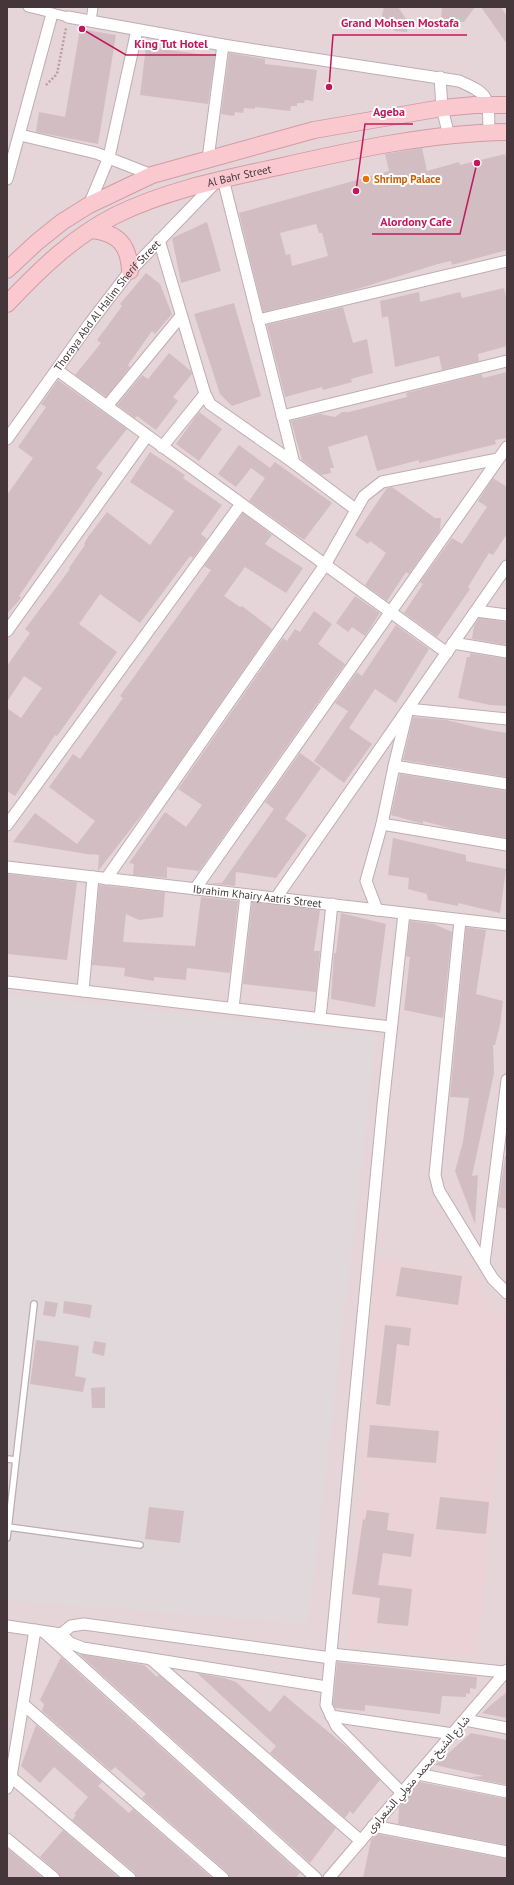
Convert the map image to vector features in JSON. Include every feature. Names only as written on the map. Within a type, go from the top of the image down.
[{"type":"main road","points":[[7,270],[37,242],[89,205],[152,175],[314,130],[442,108],[507,104]]},
{"type":"main road","name":"Al Bahr Street","points":[[7,304],[44,267],[71,244],[116,216],[141,204],[220,180],[361,149],[449,136],[489,132],[507,132]]},
{"type":"main road","points":[[92,230],[104,231],[116,237],[125,246],[130,258],[130,271]]},
{"type":"street","points":[[28,7],[52,14],[223,45],[459,81],[473,86],[483,93],[489,104],[489,132]]},
{"type":"street","points":[[91,21],[93,7]]},
{"type":"street","points":[[7,179],[52,14]]},
{"type":"street","points":[[89,205],[109,157],[137,30]]},
{"type":"street","points":[[208,159],[223,45]]},
{"type":"street","points":[[440,77],[442,108],[449,136]]},
{"type":"street","points":[[20,134],[109,157],[152,175]]},
{"type":"street","points":[[220,180],[258,320],[294,463]]},
{"type":"street","name":"Thoraya Abd Al Halim Sherif Street","points":[[7,440],[56,370],[130,271],[220,180]]},
{"type":"street","points":[[159,240],[205,394],[215,408],[294,463],[356,509]]},
{"type":"street","points":[[258,320],[507,261]]},
{"type":"street","points":[[106,406],[181,316]]},
{"type":"street","points":[[282,416],[507,361]]},
{"type":"street","points":[[56,370],[447,653]]},
{"type":"street","points":[[162,447],[205,394]]},
{"type":"street","points":[[7,631],[147,436]]},
{"type":"street","points":[[195,889],[507,447]]},
{"type":"street","points":[[106,879],[325,565],[364,496],[382,482],[498,459]]},
{"type":"street","points":[[7,824],[241,504]]},
{"type":"street","points":[[276,898],[507,566]]},
{"type":"street","points":[[476,610],[507,615]]},
{"type":"street","points":[[453,643],[507,652]]},
{"type":"street","points":[[408,709],[507,719]]},
{"type":"street","points":[[377,910],[366,881],[382,824],[408,709]]},
{"type":"street","points":[[394,766],[507,784]]},
{"type":"street","points":[[382,824],[507,845]]},
{"type":"street","name":"Ibrahim Khairy Aatris Street","points":[[7,867],[507,925]]},
{"type":"street","points":[[83,991],[93,877]]},
{"type":"street","points":[[233,1008],[246,895]]},
{"type":"street","points":[[320,1018],[332,904]]},
{"type":"street","points":[[402,1793],[341,1731],[326,1705],[391,1027],[404,913]]},
{"type":"street","points":[[460,920],[434,1175],[439,1191],[493,1279],[507,1293]]},
{"type":"street","points":[[7,982],[391,1027]]},
{"type":"street","points":[[484,1263],[507,1080]]},
{"type":"street","points":[[61,1634],[71,1626],[84,1624],[331,1656],[506,1671]]},
{"type":"street","points":[[7,1626],[61,1634],[76,1646],[152,1660],[327,1687]]},
{"type":"street","points":[[7,1788],[11,1777],[39,1631]]},
{"type":"street","points":[[39,1631],[316,1878]]},
{"type":"street","points":[[152,1660],[361,1841]]},
{"type":"street","name":"شارع الشيخ محمد متولي الشعراوى","points":[[329,1878],[506,1671]]},
{"type":"street","points":[[24,1705],[223,1878]]},
{"type":"street","points":[[331,1716],[453,1734]]},
{"type":"street","points":[[465,1720],[507,1728]]},
{"type":"street","points":[[418,1774],[507,1792]]},
{"type":"street","points":[[11,1777],[130,1878]]},
{"type":"street","points":[[373,1826],[507,1852]]},
{"type":"street","points":[[7,1839],[54,1878]]},
{"type":"lane","points":[[7,1538],[34,1304]]},
{"type":"lane","points":[[7,1459],[16,1460]]},
{"type":"lane","points":[[8,1527],[140,1545]]},
{"type":"path","points":[[43,92],[46,84],[57,74],[68,17]]},
{"type":"shaded area","points":[[7,7],[507,7],[507,1878],[7,1878]]},
{"type":"shaded area","points":[[7,995],[377,1035],[308,1624],[7,1600]]},
{"type":"shaded area","points":[[376,1261],[473,1275],[488,1306],[507,1317],[507,1352],[477,1657],[347,1645],[361,1481]]},
{"type":"building","points":[[384,7],[398,7],[408,22],[407,32],[395,31],[382,16]]},
{"type":"building","points":[[442,7],[475,7],[464,22],[441,21]]},
{"type":"building","points":[[481,7],[501,7],[507,16],[507,44]]},
{"type":"building","points":[[80,29],[116,35],[98,144],[36,132],[39,112],[65,117]]},
{"type":"building","points":[[146,47],[215,56],[208,104],[140,95]]},
{"type":"building","points":[[229,53],[265,59],[265,64],[317,70],[313,101],[305,100],[304,103],[297,103],[297,106],[291,106],[290,111],[255,107],[255,109],[244,108],[243,113],[235,112],[234,116],[221,114]]},
{"type":"building","points":[[422,148],[427,171],[459,162],[460,165],[505,154],[507,161],[507,250],[452,265],[451,261],[438,264],[354,290],[263,312],[239,213],[389,171],[385,154]],"holes":[[[316,224],[319,233],[322,233],[328,256],[292,266],[290,254],[286,255],[280,233]]]},
{"type":"building","points":[[207,222],[221,271],[181,283],[172,238]]},
{"type":"building","points":[[146,273],[160,284],[172,314],[155,334],[152,331],[128,365],[130,367],[106,397],[75,375],[101,343],[97,340],[122,306],[120,304]]},
{"type":"building","points":[[504,288],[507,301],[507,346],[478,354],[479,361],[442,370],[439,356],[395,367],[388,316],[382,318],[380,301],[419,292],[420,302],[460,292],[462,298]]},
{"type":"building","points":[[234,303],[261,396],[232,406],[220,394],[194,314]]},
{"type":"building","points":[[343,307],[353,343],[367,339],[373,373],[351,379],[352,382],[323,390],[322,387],[285,397],[267,325]]},
{"type":"building","points":[[169,353],[191,371],[192,374],[173,397],[178,401],[156,430],[137,416],[135,418],[117,405],[142,375],[148,379]]},
{"type":"building","points":[[507,372],[507,438],[495,440],[496,444],[419,463],[419,460],[377,471],[367,435],[328,447],[334,468],[330,468],[331,473],[321,475],[302,460],[291,421],[320,414],[335,417],[342,412],[349,412],[407,397],[406,393],[482,374],[483,378]]},
{"type":"building","points":[[58,380],[127,429],[96,468],[103,473],[19,596],[21,598],[7,614],[7,495],[33,458],[18,447],[46,407],[41,404]]},
{"type":"building","points":[[199,412],[222,429],[199,461],[176,444]]},
{"type":"building","points":[[239,445],[270,468],[275,462],[332,503],[304,540],[249,501],[265,478],[251,468],[236,487],[218,474]]},
{"type":"building","points":[[150,452],[185,475],[183,478],[222,505],[201,534],[207,539],[193,558],[190,556],[140,623],[100,594],[79,624],[117,652],[57,736],[55,735],[15,796],[7,791],[7,708],[21,718],[42,688],[24,676],[7,702],[7,666],[30,633],[25,629],[70,569],[69,568],[85,545],[84,544],[88,537],[107,512],[150,545],[174,511],[130,482]]},
{"type":"building","points":[[493,478],[507,487],[507,534],[493,555],[489,553],[468,587],[470,589],[437,637],[404,613],[423,584],[420,582],[452,538],[462,544],[487,507],[478,501]]},
{"type":"building","points":[[392,487],[435,518],[441,518],[440,530],[409,574],[406,572],[387,601],[365,585],[386,553],[370,541],[368,544],[355,535],[387,488]]},
{"type":"building","points":[[243,513],[272,535],[265,544],[303,568],[286,593],[245,567],[224,596],[240,607],[242,606],[272,629],[151,803],[98,871],[99,855],[13,842],[35,813],[77,844],[95,821],[49,787],[73,754],[80,759],[123,698],[120,696],[211,570],[204,566]]},
{"type":"building","points":[[355,596],[380,613],[365,636],[352,627],[348,632],[336,623]]},
{"type":"building","points":[[314,611],[332,624],[318,644],[345,664],[199,871],[167,867],[167,878],[133,875],[134,864],[129,863],[165,812],[186,827],[202,805],[178,789],[283,638],[287,641],[295,629],[300,632]]},
{"type":"building","points":[[479,618],[507,622],[507,645],[472,639],[474,626]]},
{"type":"building","points":[[396,625],[429,649],[396,703],[375,689],[349,728],[372,744],[344,783],[314,761],[348,711],[335,703],[357,672],[362,676]]},
{"type":"building","points":[[470,653],[507,659],[507,706],[490,705],[458,698],[467,657],[470,657]]},
{"type":"building","points":[[413,717],[446,720],[507,733],[507,777],[403,760]]},
{"type":"building","points":[[300,753],[321,768],[285,819],[307,835],[276,878],[236,872],[235,886],[208,883],[222,883],[274,809],[265,802]]},
{"type":"building","points":[[400,774],[507,791],[506,838],[453,829],[423,821],[423,824],[391,815]]},
{"type":"building","points":[[393,838],[466,855],[466,861],[506,869],[500,913],[458,903],[458,906],[428,900],[427,894],[408,889],[409,878],[388,875]]},
{"type":"building","points":[[7,874],[77,882],[67,960],[7,954]]},
{"type":"building","points":[[99,885],[165,892],[163,917],[139,920],[126,914],[123,942],[195,946],[201,897],[238,901],[230,973],[187,968],[186,980],[154,977],[154,981],[124,976],[125,968],[92,965]]},
{"type":"building","points":[[252,902],[320,910],[314,951],[320,951],[316,992],[243,984]]},
{"type":"building","points":[[341,913],[386,924],[375,1007],[331,999],[334,953],[336,953]]},
{"type":"building","points":[[410,921],[434,924],[452,932],[443,1018],[404,1010],[410,957],[406,956]]},
{"type":"building","points":[[466,927],[486,930],[476,994],[503,1001],[500,1025],[495,1045],[493,1045],[494,1073],[472,1176],[478,1175],[475,1224],[455,1171],[463,1142],[469,1098],[450,1097]]},
{"type":"building","points":[[505,1156],[507,1156],[507,1209],[498,1207]]},
{"type":"building","points":[[401,1267],[462,1276],[458,1305],[396,1296]]},
{"type":"building","points":[[45,1301],[58,1303],[55,1317],[43,1315]]},
{"type":"building","points":[[64,1301],[92,1305],[90,1318],[63,1313]]},
{"type":"building","points":[[385,1325],[411,1328],[409,1346],[397,1344],[390,1406],[376,1404]]},
{"type":"building","points":[[36,1340],[79,1346],[75,1376],[86,1378],[83,1392],[30,1384]]},
{"type":"building","points":[[94,1341],[106,1343],[104,1356],[92,1353]]},
{"type":"building","points":[[105,1387],[105,1408],[92,1408],[91,1388]]},
{"type":"building","points":[[370,1425],[439,1431],[436,1463],[367,1457]]},
{"type":"building","points":[[440,1497],[489,1502],[486,1534],[436,1529]]},
{"type":"building","points":[[149,1507],[184,1511],[180,1543],[145,1539]]},
{"type":"building","points":[[367,1510],[389,1513],[387,1530],[414,1534],[411,1557],[383,1553],[378,1585],[412,1589],[408,1626],[377,1623],[380,1598],[352,1594],[363,1519],[365,1520]]},
{"type":"building","points":[[79,1654],[144,1665],[157,1677],[159,1675],[336,1828],[310,1863]]},
{"type":"building","points":[[61,1657],[300,1873],[295,1878],[230,1878],[228,1873],[142,1798],[146,1794],[115,1767],[111,1771],[42,1711],[44,1704],[40,1700]]},
{"type":"building","points":[[337,1662],[477,1677],[476,1689],[470,1688],[470,1694],[466,1693],[466,1697],[442,1696],[440,1714],[365,1705],[365,1711],[335,1708],[333,1704]]},
{"type":"building","points":[[197,1673],[236,1682],[270,1712],[284,1695],[348,1748],[380,1780],[353,1814],[350,1811],[345,1818],[270,1753],[276,1746]]},
{"type":"building","points":[[507,1692],[507,1718],[482,1713],[492,1704]]},
{"type":"building","points":[[36,1725],[102,1782],[98,1786],[129,1813],[133,1809],[212,1878],[137,1878],[135,1873],[72,1820],[76,1815],[74,1814],[88,1797],[54,1767],[40,1783],[21,1766]]},
{"type":"building","points":[[471,1733],[507,1740],[507,1785],[470,1777],[484,1776],[435,1765]]},
{"type":"building","points":[[420,1782],[507,1799],[507,1845],[398,1824],[399,1807]]},
{"type":"building","points":[[63,1830],[119,1878],[61,1878],[58,1873],[40,1857]]},
{"type":"building","points":[[376,1834],[507,1859],[506,1878],[363,1878],[371,1840]]},
{"type":"building","points":[[7,1848],[43,1878],[7,1878]]},
{"type":"place","name":"King Tut Hotel","points":[[82,29]]},
{"type":"place","name":"Grand Mohsen Mostafa","points":[[329,87]]},
{"type":"place","name":"Alordony Cafe","points":[[477,163]]},
{"type":"place","name":"Shrimp Palace","points":[[366,179]]},
{"type":"place","name":"Ageba","points":[[356,191]]}]
